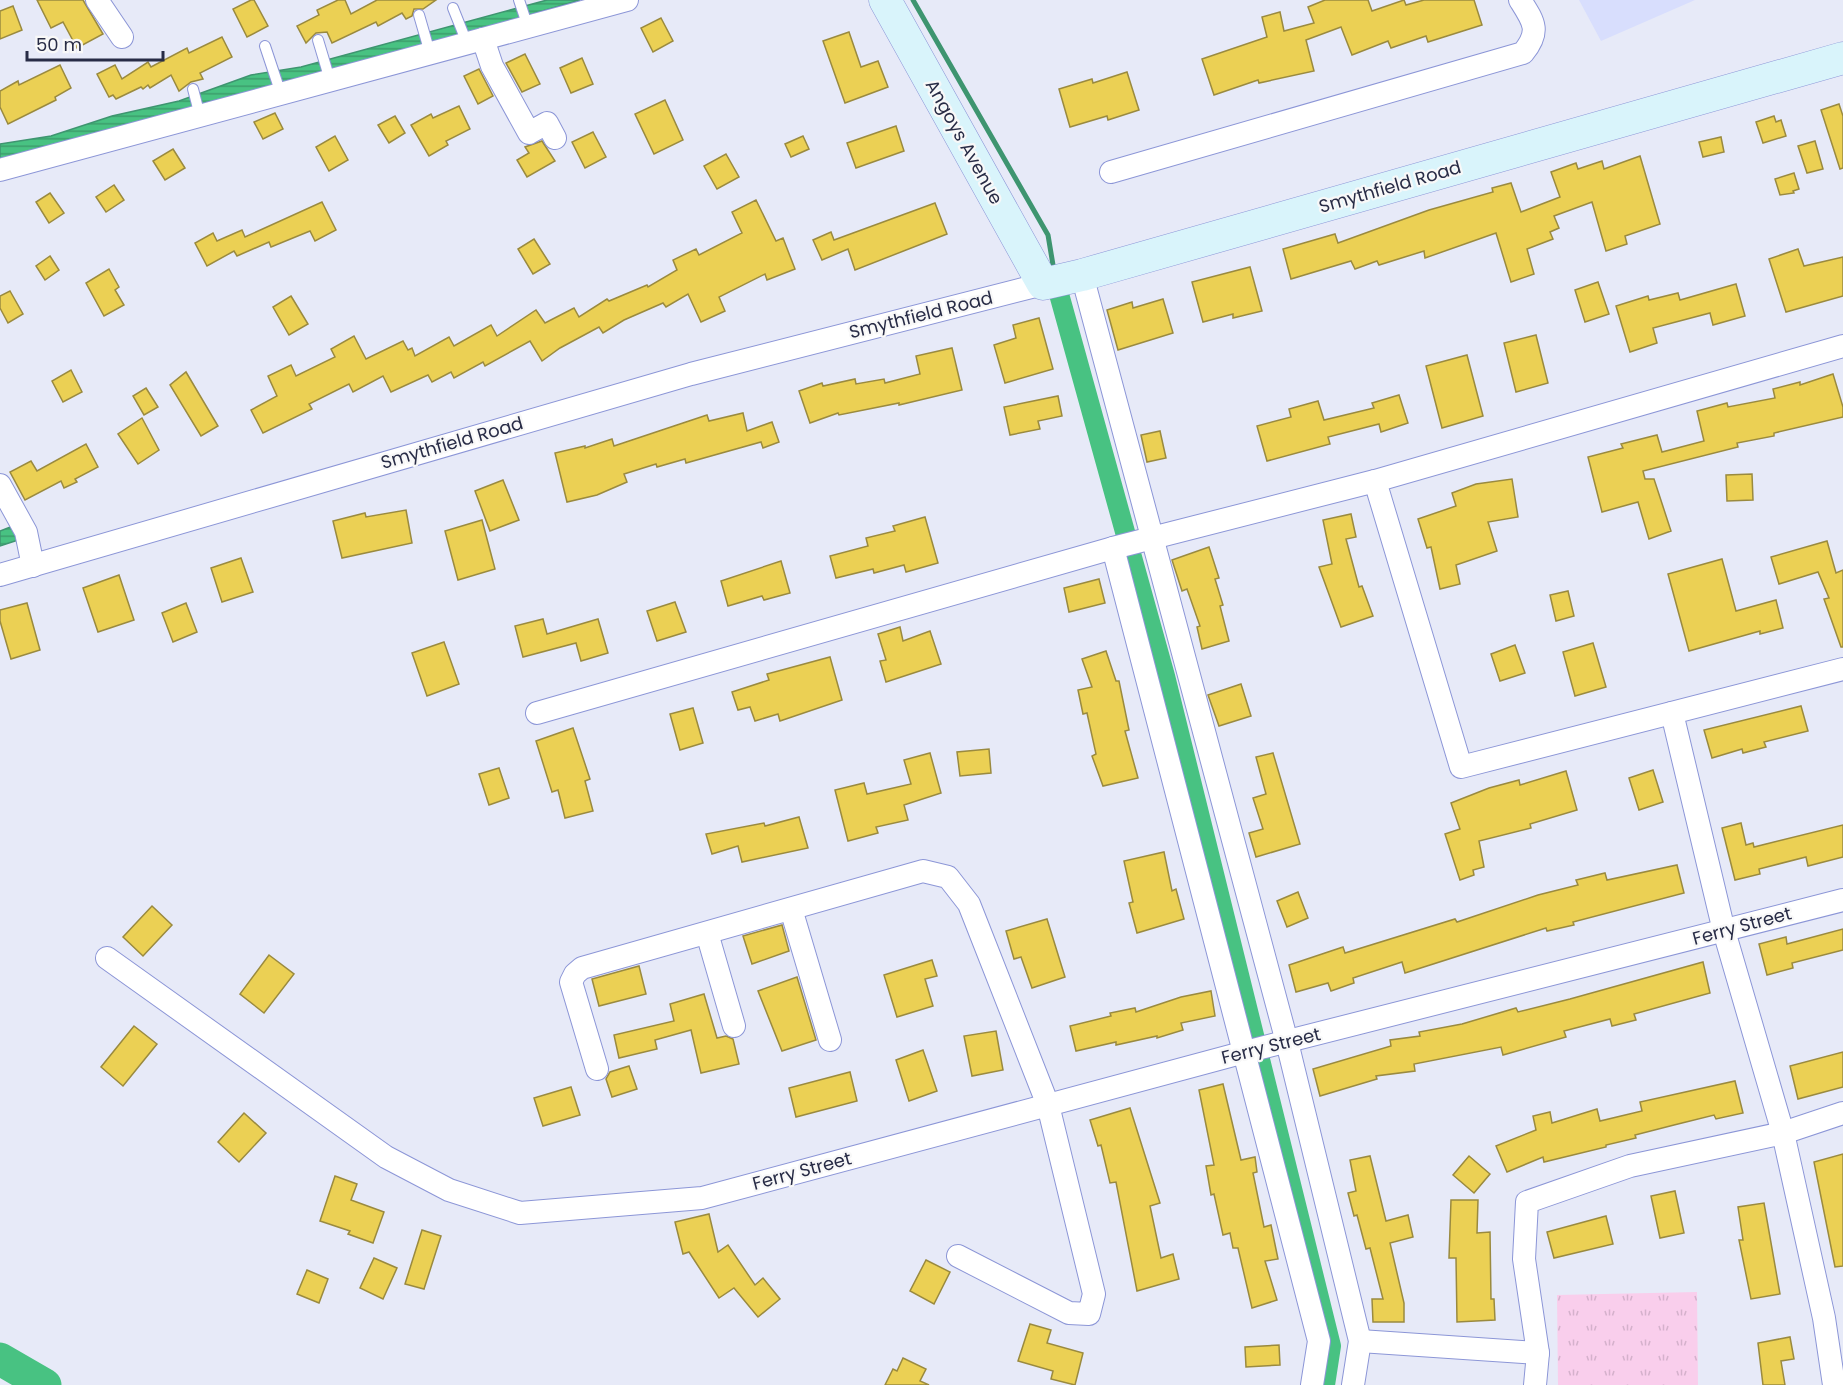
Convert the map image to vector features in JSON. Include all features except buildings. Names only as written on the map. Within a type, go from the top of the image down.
[{"type":"street","points":[[97,0],[122,37]]},
{"type":"street","points":[[0,170],[196,103],[280,90],[330,78],[427,45],[471,39],[627,0]]},
{"type":"street","name":"Angoys Avenue","points":[[885,0],[1043,284]]},
{"type":"street","points":[[1111,172],[1523,53],[1534,40],[1534,24],[1520,0]]},
{"type":"street","points":[[471,39],[492,66],[530,133],[547,123],[555,138]]},
{"type":"street","name":"Smythfield Road","points":[[0,575],[691,374],[1082,275],[1843,58]]},
{"type":"street","points":[[1082,275],[1287,1042],[1360,1341],[1353,1385]]},
{"type":"street","points":[[537,713],[1113,548],[1375,481],[1843,346]]},
{"type":"street","points":[[1375,481],[1461,767],[1843,669]]},
{"type":"street","points":[[0,485],[26,532],[33,566]]},
{"type":"street","points":[[1113,548],[1319,1341],[1312,1385]]},
{"type":"street","points":[[1671,713],[1724,931],[1783,1133],[1824,1318],[1834,1385]]},
{"type":"street","points":[[597,1069],[571,982],[574,974],[582,968],[923,871],[948,877],[969,904],[1048,1105],[1094,1294],[1089,1314],[1080,1315],[1069,1312],[958,1256]]},
{"type":"street","name":"Ferry Street","points":[[107,957],[386,1157],[449,1190],[520,1213],[702,1198],[1245,1052],[1843,900]]},
{"type":"street","points":[[791,909],[830,1040]]},
{"type":"street","points":[[707,933],[734,1026]]},
{"type":"street","points":[[1535,1385],[1538,1353],[1524,1259],[1527,1202],[1630,1166],[1783,1133],[1843,1113]]},
{"type":"street","points":[[1360,1341],[1538,1353]]},
{"type":"lane","points":[[520,2],[527,24]]},
{"type":"lane","points":[[453,9],[471,39]]},
{"type":"lane","points":[[419,15],[427,45]]},
{"type":"lane","points":[[318,40],[330,78]]},
{"type":"lane","points":[[265,46],[280,90]]},
{"type":"shaded area","points":[[547,0],[580,0],[395,54],[0,160],[0,144],[51,136],[112,116],[179,101],[251,75],[301,67]]},
{"type":"shaded area","points":[[1579,0],[1695,0],[1601,41]]},
{"type":"shaded area","points":[[13,526],[21,539],[0,546],[0,531]]},
{"type":"green space","points":[[1697,1292],[1698,1385],[1558,1385],[1557,1295]]},
{"type":"waterway","points":[[913,0],[1048,235],[1054,271]]},
{"type":"waterway","points":[[1059,294],[1165,676],[1331,1346],[1325,1385]]},
{"type":"waterway","points":[[0,1359],[45,1385]]}]
